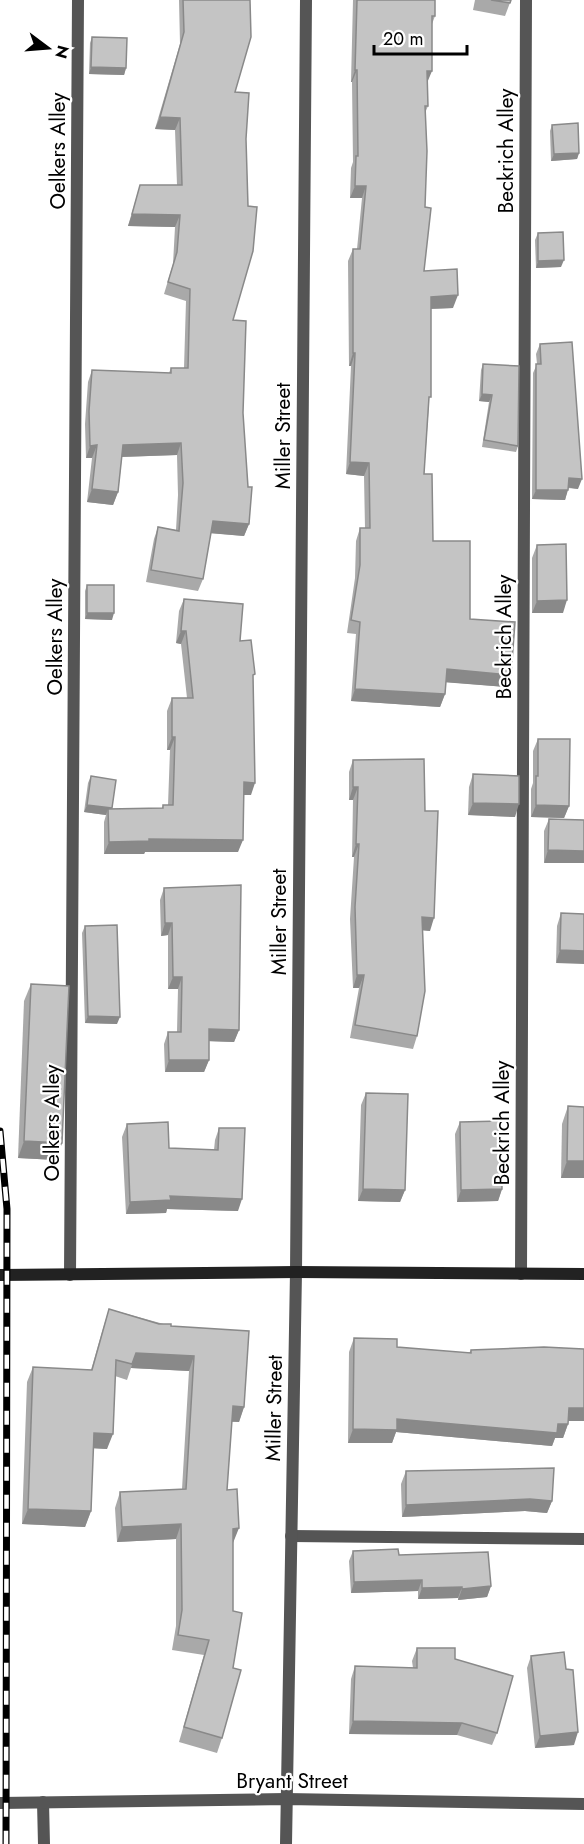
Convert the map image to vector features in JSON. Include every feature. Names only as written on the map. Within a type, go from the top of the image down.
[{"type":"street","name":"Oelkers Alley","points":[[70,1275],[78,0]]},
{"type":"street","name":"Miller Street","points":[[286,1844],[296,1272],[306,0]]},
{"type":"street","name":"Beckrich Alley","points":[[521,1274],[526,0]]},
{"type":"street","points":[[0,1275],[296,1272],[584,1274]]},
{"type":"street","points":[[291,1536],[584,1539]]},
{"type":"street","name":"Bryant Street","points":[[0,1803],[286,1799],[584,1804]]},
{"type":"street","points":[[43,1802],[44,1844]]},
{"type":"building","points":[[183,0],[250,0],[251,37],[235,92],[249,93],[246,139],[248,206],[257,207],[253,251],[233,320],[246,321],[243,413],[248,487],[252,487],[249,524],[213,521],[203,579],[151,570],[158,527],[179,531],[183,483],[181,443],[123,445],[118,492],[92,489],[97,445],[90,446],[89,411],[92,370],[171,373],[171,368],[188,368],[190,289],[168,282],[177,252],[180,215],[132,214],[140,185],[182,185],[180,118],[160,117],[184,32]]},
{"type":"building","points":[[357,0],[435,0],[435,16],[432,16],[432,71],[427,71],[428,106],[425,106],[427,151],[425,207],[431,208],[424,271],[457,269],[458,295],[431,297],[431,397],[429,397],[424,474],[432,474],[433,541],[470,541],[470,619],[515,622],[511,675],[447,669],[445,694],[355,689],[360,622],[351,620],[360,565],[360,528],[370,528],[369,463],[350,462],[355,353],[353,353],[353,249],[360,249],[366,186],[355,186],[356,156],[358,156],[357,70],[355,70]]},
{"type":"building","points":[[491,0],[511,0],[510,3]]},
{"type":"building","points":[[92,37],[127,38],[126,68],[91,67]]},
{"type":"building","points":[[578,123],[579,153],[554,154],[552,125]]},
{"type":"building","points":[[563,232],[564,260],[538,261],[538,233]]},
{"type":"building","points":[[572,342],[582,479],[569,478],[568,490],[536,490],[536,364],[541,364],[540,344]]},
{"type":"building","points":[[483,364],[519,366],[518,446],[484,440],[492,395],[482,394]]},
{"type":"building","points":[[566,544],[567,600],[537,601],[537,545]]},
{"type":"building","points":[[87,585],[114,585],[114,613],[87,613]]},
{"type":"building","points":[[184,599],[243,604],[240,641],[251,640],[255,674],[253,675],[255,783],[244,782],[243,840],[149,839],[149,841],[109,842],[108,809],[163,808],[163,805],[173,805],[175,737],[172,737],[172,698],[193,698],[186,631],[181,631]]},
{"type":"building","points":[[538,739],[570,739],[569,806],[536,805]]},
{"type":"building","points":[[424,759],[425,811],[438,811],[434,918],[422,917],[425,991],[417,1036],[355,1025],[364,975],[357,975],[355,907],[359,844],[356,844],[358,787],[353,787],[353,760]]},
{"type":"building","points":[[473,774],[519,776],[519,804],[473,803]]},
{"type":"building","points":[[91,776],[116,780],[112,808],[87,805]]},
{"type":"building","points":[[549,819],[584,820],[584,851],[548,850]]},
{"type":"building","points":[[241,885],[239,1030],[209,1029],[209,1060],[169,1060],[168,1032],[181,1032],[182,977],[173,977],[172,923],[165,923],[164,888]]},
{"type":"building","points":[[561,913],[584,914],[584,951],[560,950]]},
{"type":"building","points":[[117,925],[120,1017],[88,1016],[85,926]]},
{"type":"building","points":[[31,984],[69,986],[62,1143],[24,1141]]},
{"type":"building","points":[[366,1093],[408,1094],[405,1190],[363,1189]]},
{"type":"building","points":[[568,1106],[584,1107],[584,1161],[567,1161]]},
{"type":"building","points":[[501,1121],[502,1189],[461,1190],[460,1122]]},
{"type":"building","points":[[168,1122],[169,1148],[218,1150],[219,1128],[245,1128],[242,1199],[170,1196],[171,1200],[130,1202],[127,1124]]},
{"type":"building","points":[[109,1309],[159,1324],[171,1324],[171,1326],[249,1331],[244,1407],[233,1406],[227,1490],[237,1489],[239,1528],[233,1529],[233,1611],[242,1613],[233,1668],[241,1670],[222,1738],[184,1727],[209,1640],[178,1635],[182,1610],[181,1524],[122,1527],[120,1492],[186,1489],[194,1356],[136,1353],[132,1364],[116,1360],[113,1434],[94,1433],[91,1511],[28,1509],[33,1367],[92,1370]]},
{"type":"building","points":[[354,1338],[397,1339],[397,1347],[471,1353],[471,1350],[544,1347],[584,1349],[584,1408],[569,1408],[568,1424],[558,1424],[557,1433],[397,1419],[397,1430],[353,1429]]},
{"type":"building","points":[[554,1468],[552,1501],[530,1499],[406,1505],[406,1471]]},
{"type":"building","points":[[398,1549],[399,1555],[488,1552],[491,1586],[462,1589],[462,1587],[422,1588],[422,1580],[354,1582],[353,1551]]},
{"type":"building","points":[[417,1648],[455,1648],[455,1659],[513,1676],[497,1733],[462,1723],[353,1721],[355,1666],[417,1668]]},
{"type":"building","points":[[564,1652],[566,1669],[573,1670],[578,1732],[540,1736],[531,1656]]},
{"type":"railway","points":[[0,1131],[7,1209],[6,1844]]}]
